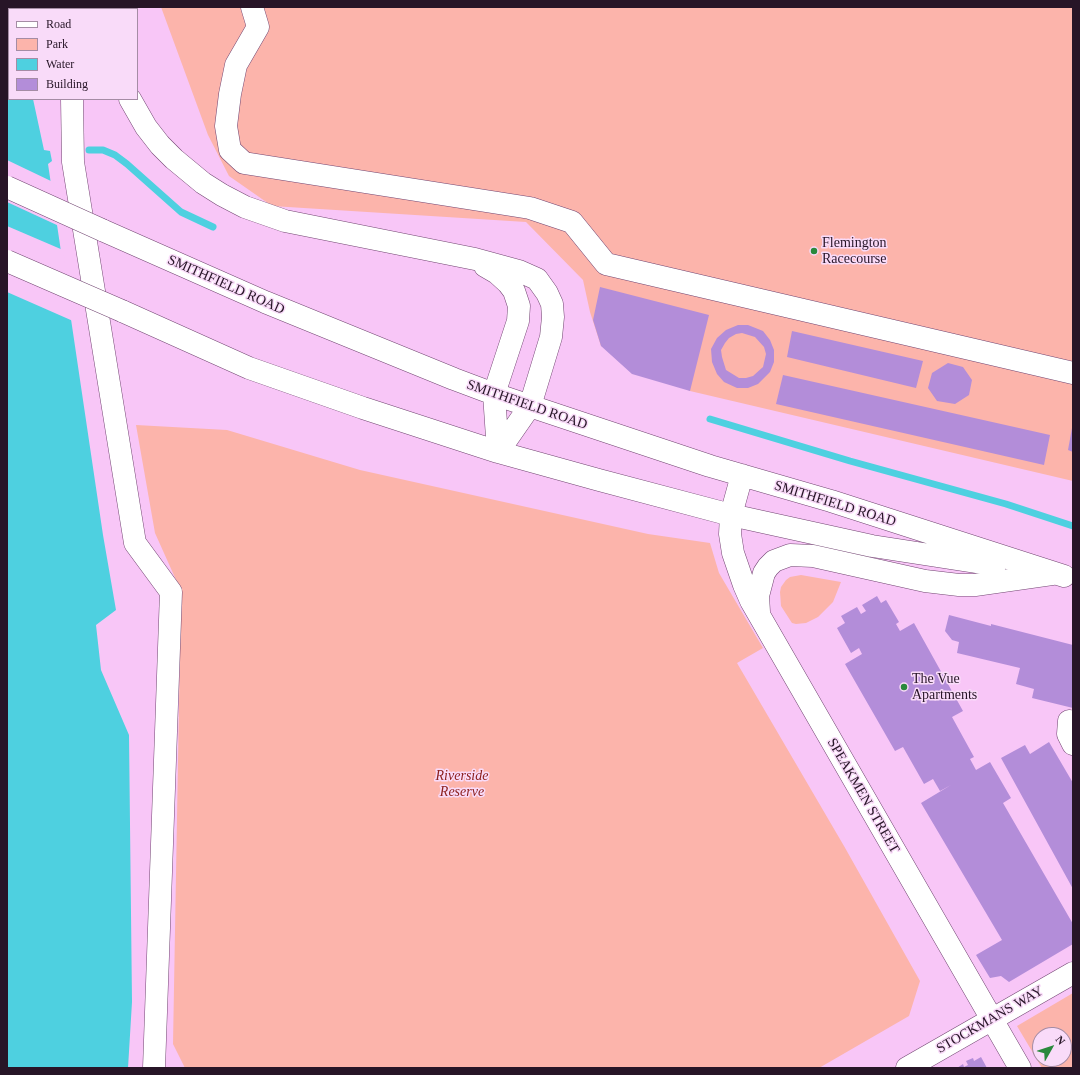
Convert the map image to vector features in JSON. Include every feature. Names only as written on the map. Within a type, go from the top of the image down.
[{"type":"main road","points":[[252,7],[258,27],[236,64],[226,126],[230,150],[244,163],[530,208],[572,222],[606,264],[1073,373]]},
{"type":"main road","points":[[72,100],[73,162],[135,543],[171,592],[154,1068]]},
{"type":"main road","points":[[131,100],[148,131],[174,159],[203,183],[234,202],[254,211],[286,221],[454,254],[528,274],[537,279],[548,293],[553,311],[553,324],[548,347],[530,406],[498,452]]},
{"type":"main road","name":"SMITHFIELD ROAD","points":[[7,187],[265,302],[494,394],[617,436],[1063,576]]},
{"type":"main road","points":[[454,254],[491,269],[508,283],[517,298],[519,306],[518,321],[494,394],[498,452]]},
{"type":"main road","name":"SMITHFIELD ROAD","points":[[7,261],[249,368],[363,408],[498,452],[732,514],[872,546],[1063,576]]},
{"type":"main road","name":"SPEAKMEN STREET","points":[[742,475],[732,514],[730,534],[733,554],[744,585],[759,614],[1020,1068]]},
{"type":"main road","points":[[759,614],[758,596],[764,573],[774,561],[790,555],[813,556],[926,581],[959,586],[1063,576]]},
{"type":"main road","points":[[1069,721],[1068,734],[1073,744]]},
{"type":"main road","name":"STOCKMANS WAY","points":[[907,1068],[1073,973]]},
{"type":"green space","name":"Flemington Racecourse","points":[[161,7],[1073,7],[1073,481],[690,391],[601,346],[590,312],[583,280],[526,222],[272,206],[229,176],[208,135]]},
{"type":"green space","name":"Riverside Reserve","points":[[136,425],[227,430],[360,470],[648,534],[710,543],[719,573],[763,648],[737,663],[844,846],[920,981],[909,1016],[819,1068],[185,1068],[173,1044],[181,591],[155,533]]},
{"type":"green space","points":[[801,575],[841,582],[833,602],[818,617],[806,623],[796,624],[792,623],[781,606],[780,592],[781,587],[786,580],[790,577]]},
{"type":"green space","points":[[1073,993],[1073,1068],[1041,1067],[1072,1067],[1072,1027],[1032,1027],[1032,1051],[1017,1026]]},
{"type":"water","points":[[7,7],[14,7],[8,8],[8,100],[33,100],[44,150],[50,151],[52,161],[48,164],[103,535],[116,610],[96,625],[101,670],[129,735],[132,1002],[128,1068],[7,1068]]},
{"type":"pier","points":[[7,160],[53,182],[59,226],[7,202]]},
{"type":"pier","points":[[7,226],[63,250],[73,321],[7,292]]},
{"type":"building","points":[[600,287],[709,315],[690,391],[632,374],[601,346],[593,320]]},
{"type":"building","points":[[738,325],[748,325],[763,331],[770,340],[774,350],[774,362],[770,372],[758,384],[748,388],[737,388],[724,382],[717,374],[712,362],[711,349],[717,338],[726,330]],"holes":[[[742,333],[755,337],[764,347],[766,354],[763,367],[753,376],[739,378],[726,370],[721,350],[729,338],[736,334]]]},
{"type":"building","points":[[792,331],[923,361],[916,388],[787,357]]},
{"type":"building","points":[[948,363],[963,367],[972,380],[969,395],[955,404],[937,401],[928,388],[932,373]]},
{"type":"building","points":[[783,375],[1050,435],[1044,465],[776,404]]},
{"type":"building","points":[[1072,428],[1073,429],[1073,452],[1068,450]]},
{"type":"building","points":[[877,596],[881,603],[886,600],[899,622],[896,624],[900,631],[914,623],[963,711],[952,717],[974,757],[970,759],[976,770],[990,762],[1011,798],[1003,803],[1073,924],[1073,944],[1009,982],[1001,976],[990,978],[976,955],[1002,940],[921,803],[951,785],[940,791],[933,779],[924,784],[903,747],[895,751],[845,664],[862,654],[859,648],[851,653],[837,628],[845,623],[841,616],[857,607],[861,614],[866,611],[862,605]]},
{"type":"building","points":[[949,615],[1073,645],[1073,708],[1032,698],[1034,689],[1016,684],[1020,668],[957,653],[959,642],[952,640],[945,631]]},
{"type":"building","points":[[1049,742],[1073,783],[1073,889],[1001,758],[1025,745],[1030,754]]},
{"type":"building","points":[[981,1057],[987,1068],[957,1068],[963,1064],[964,1067],[968,1065],[966,1061],[973,1058],[974,1061]]},
{"type":"waterway","points":[[89,150],[103,150],[115,155],[181,212],[213,227]]},
{"type":"waterway","points":[[710,419],[850,461],[1006,504],[1073,526]]},
{"type":"place","name":"Flemington Racecourse","points":[[814,251]]},
{"type":"place","name":"The Vue Apartments","points":[[904,687]]}]
